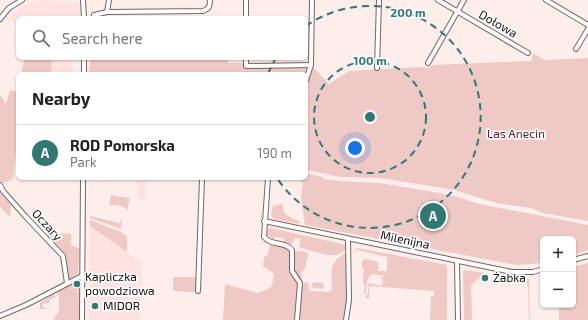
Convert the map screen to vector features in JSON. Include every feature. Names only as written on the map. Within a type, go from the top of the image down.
[{"type":"street","points":[[0,19],[9,8],[22,0]]},
{"type":"street","points":[[83,0],[84,16]]},
{"type":"street","points":[[107,12],[109,0]]},
{"type":"street","points":[[94,15],[107,12],[203,12],[210,6],[210,0]]},
{"type":"street","points":[[246,0],[246,16]]},
{"type":"street","points":[[308,74],[311,65],[312,0]]},
{"type":"street","points":[[377,68],[378,0]]},
{"type":"street","name":"Dołowa","points":[[438,0],[528,53]]},
{"type":"street","points":[[428,62],[464,0]]},
{"type":"street","points":[[546,0],[588,25]]},
{"type":"street","points":[[576,49],[588,29]]},
{"type":"street","points":[[84,60],[84,72]]},
{"type":"street","points":[[246,60],[246,66],[311,65]]},
{"type":"street","points":[[82,320],[83,180]]},
{"type":"street","points":[[198,291],[202,180]]},
{"type":"street","points":[[268,180],[264,237],[269,242],[288,246],[292,250],[292,271],[300,283],[297,320]]},
{"type":"street","name":"Oczary","points":[[0,185],[3,191],[21,212],[63,256],[67,283]]},
{"type":"street","name":"Milenijna","points":[[264,221],[512,272],[533,272],[540,270]]},
{"type":"street","points":[[346,320],[349,300],[348,239]]},
{"type":"street","points":[[576,259],[588,256]]},
{"type":"street","points":[[457,261],[458,320]]},
{"type":"street","points":[[0,316],[26,305],[82,276]]},
{"type":"shaded area","points":[[39,0],[77,2],[81,9],[80,16],[16,16],[16,22],[9,21],[8,19],[21,8]]},
{"type":"shaded area","points":[[52,60],[73,60],[72,72],[51,72]]},
{"type":"shaded area","points":[[138,180],[146,180],[145,200],[137,199]]},
{"type":"shaded area","points":[[90,226],[142,263],[140,320],[89,320]]},
{"type":"green space","name":"Las Anecin","points":[[533,53],[545,60],[588,58],[588,221],[543,213],[531,208],[496,203],[455,190],[380,178],[340,177],[308,170],[308,79],[312,69],[314,68],[329,84],[349,71],[421,67],[428,68],[432,65],[531,61]]},
{"type":"green space","points":[[24,60],[52,60],[51,72],[22,72]]},
{"type":"green space","points":[[90,60],[228,60],[228,63],[244,63],[244,67],[309,67],[307,72],[89,72]]},
{"type":"green space","points":[[10,90],[16,92],[16,151],[13,179],[5,183],[0,181],[0,95],[6,104]]},
{"type":"green space","points":[[308,173],[323,177],[323,179],[379,183],[422,190],[455,196],[479,204],[588,225],[588,250],[576,254],[576,236],[540,236],[540,263],[517,265],[305,225],[301,198],[303,183],[300,180],[308,180]]},
{"type":"green space","points":[[0,193],[11,205],[10,217],[0,207]]},
{"type":"green space","points":[[111,195],[130,198],[127,210],[122,206],[109,205]]},
{"type":"green space","points":[[273,204],[274,206],[280,204],[283,205],[284,213],[299,221],[300,224],[274,219],[271,215]]},
{"type":"green space","points":[[90,216],[119,223],[122,220],[121,229],[90,218]]},
{"type":"green space","points":[[90,220],[121,232],[127,237],[127,252],[90,226]]},
{"type":"green space","points":[[270,228],[347,245],[346,250],[337,255],[318,253],[299,247],[301,239],[295,238],[291,245],[285,243],[283,238],[275,237],[274,240],[267,235],[267,231]]},
{"type":"green space","points":[[53,233],[71,234],[71,245],[80,249],[78,273],[68,280],[66,257],[48,237]]},
{"type":"green space","points":[[270,244],[287,248],[291,253],[290,270],[298,282],[295,320],[223,320],[225,284],[257,293],[272,286],[274,274],[263,266],[264,257],[267,256]]},
{"type":"green space","points":[[357,248],[447,265],[447,320],[430,320],[431,296],[434,296],[434,291],[369,286],[369,299],[365,297],[368,293],[369,283],[382,286],[383,281],[381,277],[390,274],[380,276],[375,274],[371,275],[367,281],[366,294],[364,294],[364,268],[362,268],[362,261],[365,259],[378,262],[378,271],[387,271],[387,257],[357,250],[352,254]]},
{"type":"green space","points":[[295,252],[306,252],[309,255],[306,260],[306,267],[301,273],[302,279],[298,278],[294,271]]},
{"type":"green space","points":[[346,254],[347,299],[343,320],[298,320],[302,286],[305,282],[308,283],[310,291],[329,292],[332,289],[333,265],[339,257]]},
{"type":"green space","points":[[588,263],[588,320],[559,320],[559,308],[576,308],[576,266]]},
{"type":"green space","points":[[463,271],[484,273],[471,285],[472,320],[464,320]]},
{"type":"green space","points":[[173,277],[196,277],[196,292],[173,291]]},
{"type":"green space","points":[[527,279],[529,279],[530,320],[529,320]]},
{"type":"green space","points":[[78,281],[80,288],[80,320],[53,320],[59,311],[59,296],[57,292],[76,282],[78,285]]},
{"type":"green space","points":[[314,282],[323,283],[323,289],[313,288],[311,285]]},
{"type":"green space","points":[[54,294],[56,297],[49,300],[49,303],[42,304],[44,308],[50,309],[40,309],[40,303]]},
{"type":"place","name":"ROD Pomorska","points":[[433,216]]},
{"type":"place","name":"Żabka","points":[[485,278]]},
{"type":"place","name":"Kapliczka powodziowa","points":[[77,284]]},
{"type":"place","name":"MIDOR","points":[[95,306]]}]
